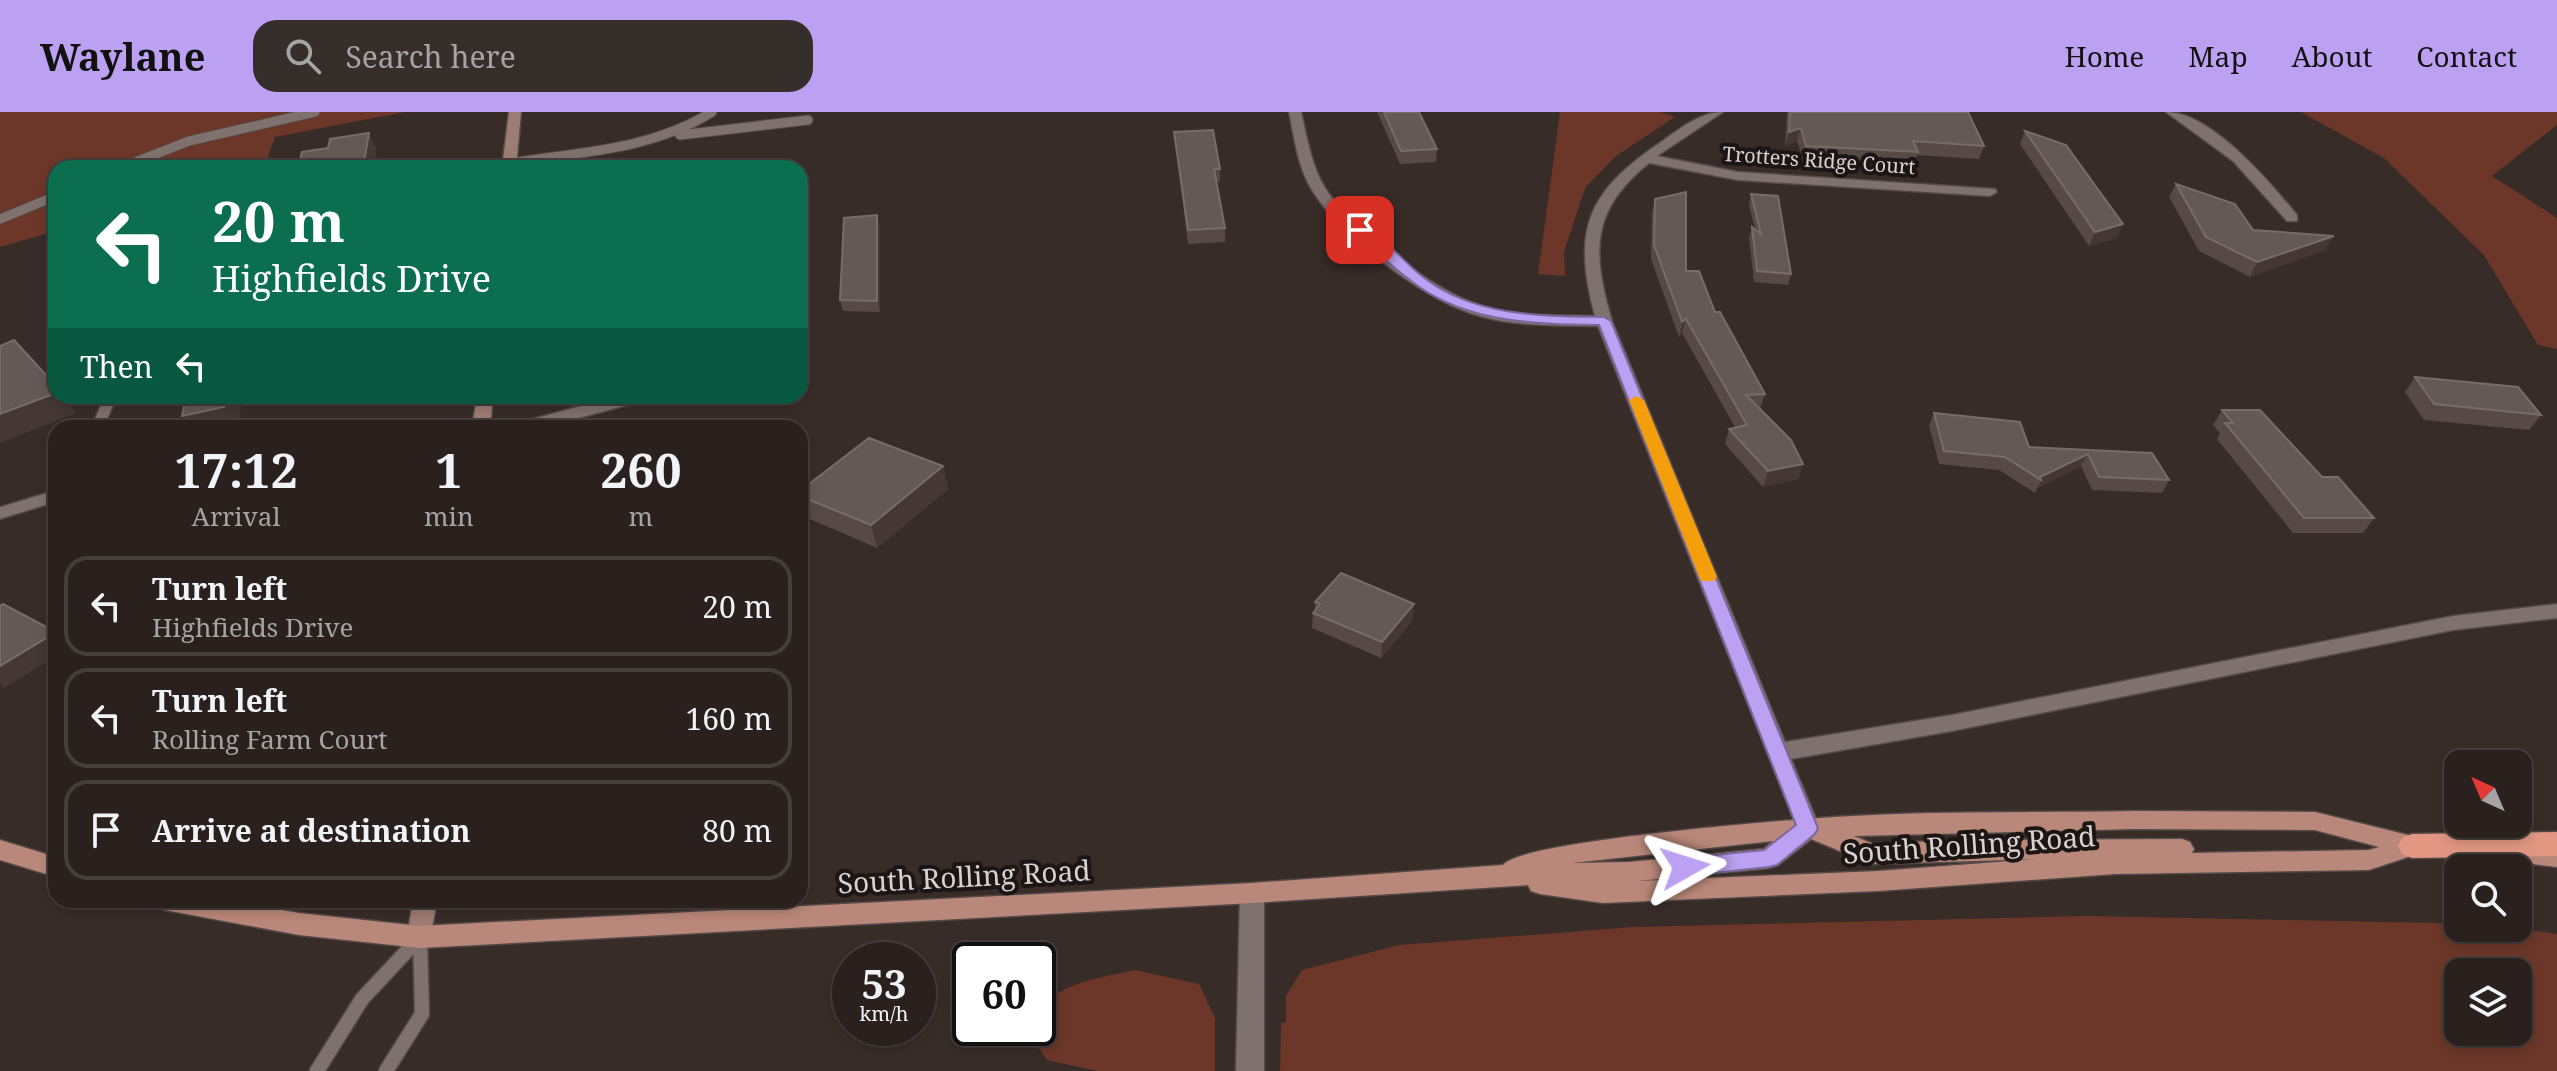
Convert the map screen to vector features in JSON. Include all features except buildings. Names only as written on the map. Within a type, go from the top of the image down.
[{"type":"highway","points":[[2412,846],[2557,844]]},
{"type":"main road","points":[[511,160],[515,112]]},
{"type":"main road","name":"South Rolling Road","points":[[213,908],[299,924],[420,937],[649,922],[1252,893],[1482,876],[1629,872],[1769,858],[1808,828],[1871,854],[1955,850],[2325,850],[2412,846],[2557,857]]},
{"type":"main road","name":"South Rolling Road","points":[[1482,876],[1603,893],[1878,881],[2115,864],[2369,860],[2412,846]]},
{"type":"main road","points":[[0,850],[48,865]]},
{"type":"main road","points":[[420,937],[424,908]]},
{"type":"street","points":[[1295,112],[1309,171],[1321,193],[1339,213],[1424,284],[1475,310],[1504,316],[1604,321]]},
{"type":"street","points":[[1717,112],[1646,158],[1609,197],[1597,222],[1590,251],[1593,281],[1604,321],[1808,828]]},
{"type":"street","points":[[2172,112],[2260,176],[2292,218]]},
{"type":"street","name":"Trotters Ridge Court","points":[[1646,158],[1738,176],[1990,192]]},
{"type":"street","points":[[1779,752],[1952,723],[2453,623],[2557,611]]},
{"type":"street","points":[[1250,1071],[1252,893]]},
{"type":"lane","points":[[140,160],[189,141],[315,112]]},
{"type":"lane","points":[[666,137],[712,112]]},
{"type":"lane","points":[[542,160],[666,137],[808,120]]},
{"type":"lane","points":[[0,219],[48,199]]},
{"type":"lane","points":[[550,420],[610,404]]},
{"type":"lane","points":[[0,513],[48,498]]},
{"type":"lane","points":[[317,1071],[362,999],[420,937]]},
{"type":"lane","points":[[386,1071],[422,1014],[420,937]]},
{"type":"shaded area","points":[[0,112],[405,112],[275,137],[267,160],[48,160],[48,233],[0,247]]},
{"type":"shaded area","points":[[1560,112],[1660,112],[1675,117],[1616,156],[1585,188],[1564,252],[1565,276],[1538,274]]},
{"type":"shaded area","points":[[2301,112],[2557,112],[2557,125],[2492,176],[2557,218],[2557,349],[2538,345],[2484,255],[2384,158]]},
{"type":"shaded area","points":[[2088,916],[2444,923],[2444,942],[2532,942],[2532,930],[2557,934],[2557,1071],[1280,1071],[1281,1023],[1286,1022],[1286,996],[1302,970],[1399,945],[1633,927]]},
{"type":"shaded area","points":[[1135,970],[1199,984],[1215,1018],[1215,1071],[1097,1071],[1047,1060],[1037,1046],[1056,1046],[1056,995],[1090,980]]},
{"type":"slow traffic","points":[[1636,400],[1708,577]]},
{"type":"route","points":[[1360,230],[1424,284],[1450,300],[1475,310],[1536,320],[1604,321],[1808,828],[1769,858],[1685,867]]}]
